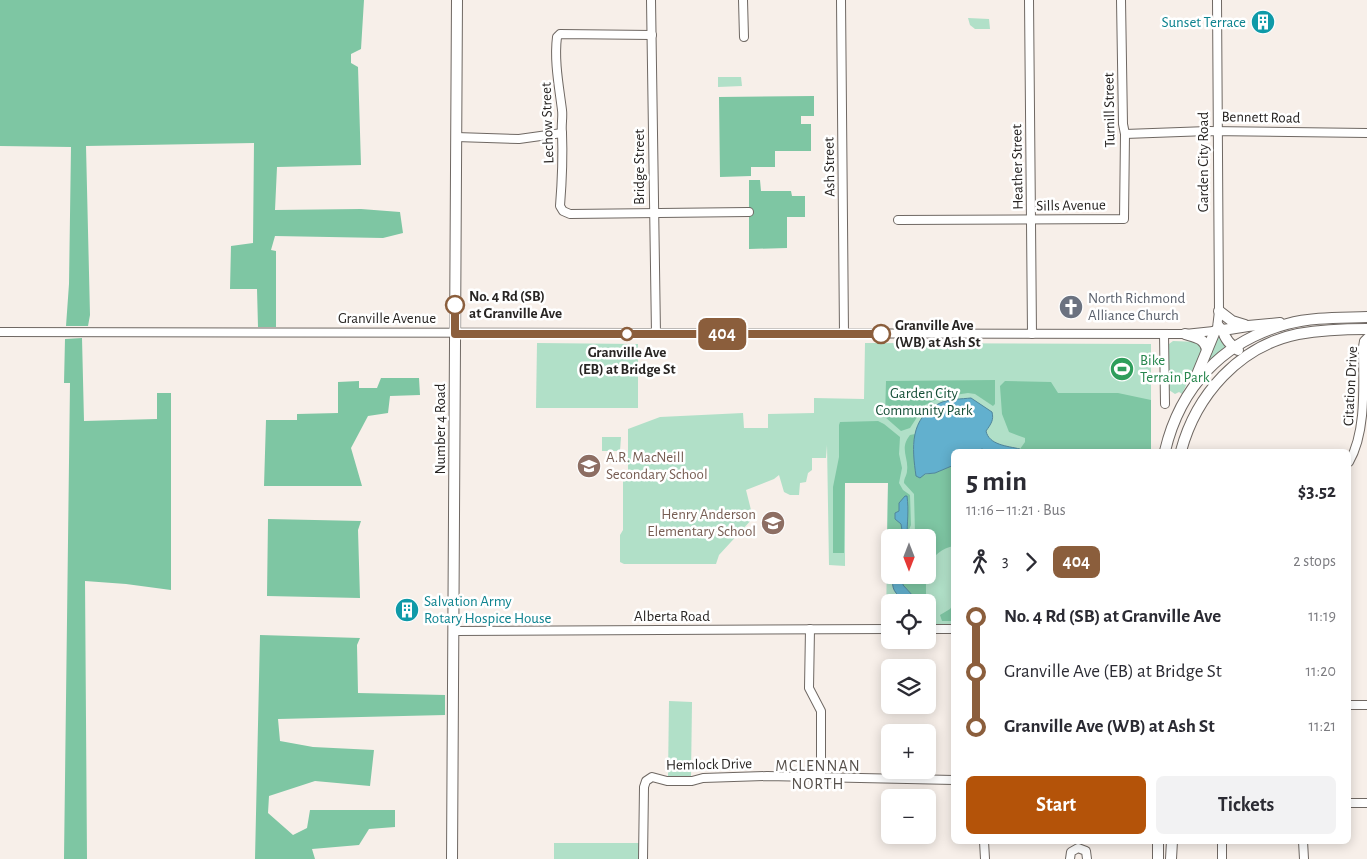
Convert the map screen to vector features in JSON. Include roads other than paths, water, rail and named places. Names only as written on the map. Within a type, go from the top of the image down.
[{"type":"main road","name":"Number 4 Road","points":[[452,859],[457,0]]},
{"type":"main road","points":[[1219,311],[1233,322],[1248,326]]},
{"type":"main road","points":[[1191,389],[1212,364],[1258,335],[1288,324],[1325,318],[1367,317]]},
{"type":"main road","points":[[1219,328],[1273,323],[1288,324]]},
{"type":"main road","points":[[1219,328],[1230,334],[1237,347],[1236,364]]},
{"type":"main road","points":[[1166,449],[1175,419],[1219,328]]},
{"type":"main road","points":[[1182,449],[1190,426],[1207,394],[1236,364],[1264,347],[1296,335],[1330,330],[1367,329]]},
{"type":"main road","points":[[1237,347],[1248,350],[1286,333],[1296,335]]},
{"type":"main road","points":[[1185,334],[1200,339],[1206,344],[1207,350]]},
{"type":"main road","points":[[1158,844],[1158,859]]},
{"type":"main road","points":[[1171,859],[1172,844]]},
{"type":"street","name":"Bridge Street","points":[[652,0],[653,213],[656,334]]},
{"type":"street","points":[[743,0],[744,38]]},
{"type":"street","name":"Ash Street","points":[[841,0],[844,334]]},
{"type":"street","name":"Heather Street","points":[[1029,0],[1032,334]]},
{"type":"street","name":"Turnill Street","points":[[1121,0],[1124,219]]},
{"type":"street","name":"Garden City Road","points":[[1217,0],[1219,328]]},
{"type":"street","name":"Lechow Street","points":[[652,35],[560,34],[557,37],[557,48],[564,147],[560,206],[570,214],[653,213]]},
{"type":"street","name":"Bennett Road","points":[[1124,134],[1218,131],[1367,132]]},
{"type":"street","points":[[456,137],[519,139],[562,133]]},
{"type":"street","points":[[653,213],[749,212]]},
{"type":"street","name":"Sills Avenue","points":[[898,220],[1124,219]]},
{"type":"street","name":"Granville Avenue","points":[[0,332],[1185,334],[1219,328]]},
{"type":"street","points":[[1164,334],[1165,404]]},
{"type":"street","name":"Citation Drive","points":[[1351,459],[1358,447],[1363,427],[1363,346],[1367,338]]},
{"type":"street","points":[[810,629],[809,688],[822,711],[821,777]]},
{"type":"street","points":[[936,629],[951,629]]},
{"type":"street","name":"Alberta Road","points":[[454,631],[881,630]]},
{"type":"street","points":[[1351,705],[1367,705]]},
{"type":"street","name":"Hemlock Drive","points":[[643,859],[644,787],[646,781],[652,777],[667,781],[692,781],[703,778],[821,777],[951,780]]},
{"type":"street","points":[[1351,803],[1367,803]]},
{"type":"street","points":[[984,844],[985,859]]},
{"type":"street","points":[[1070,859],[1071,852],[1078,844],[1086,851],[1087,859]]},
{"type":"street","points":[[1222,844],[1222,859]]},
{"type":"street","points":[[1303,844],[1304,859]]},
{"type":"water","points":[[971,398],[992,412],[992,422],[986,431],[988,436],[999,444],[1020,449],[951,449],[951,466],[935,473],[925,474],[920,478],[916,476],[914,445],[918,425],[930,409],[940,403]]},
{"type":"water","points":[[907,496],[907,529],[902,529],[901,524],[895,519],[895,513],[899,511],[899,503]]},
{"type":"water","points":[[903,584],[911,594],[897,594],[893,585]]},
{"type":"place","name":"Sunset Terrace","points":[[1263,22]]},
{"type":"place","name":"No. 4 Rd (SB) at Granville Ave","points":[[455,305]]},
{"type":"place","name":"North Richmond Alliance Church","points":[[1071,307]]},
{"type":"place","name":"Granville Ave (EB) at Bridge St","points":[[627,334]]},
{"type":"place","name":"Granville Ave (WB) at Ash St","points":[[881,334]]},
{"type":"place","name":"Bike Terrain Park","points":[[1122,369]]},
{"type":"place","name":"A.R. MacNeill Secondary School","points":[[589,466]]},
{"type":"place","name":"Henry Anderson Elementary School","points":[[773,523]]},
{"type":"place","name":"Salvation Army Rotary Hospice House","points":[[407,610]]},
{"type":"district","name":"MCLENNAN NORTH","points":[[818,774]]},
{"type":"park label","name":"Garden City Community Park","points":[[924,402]]}]
